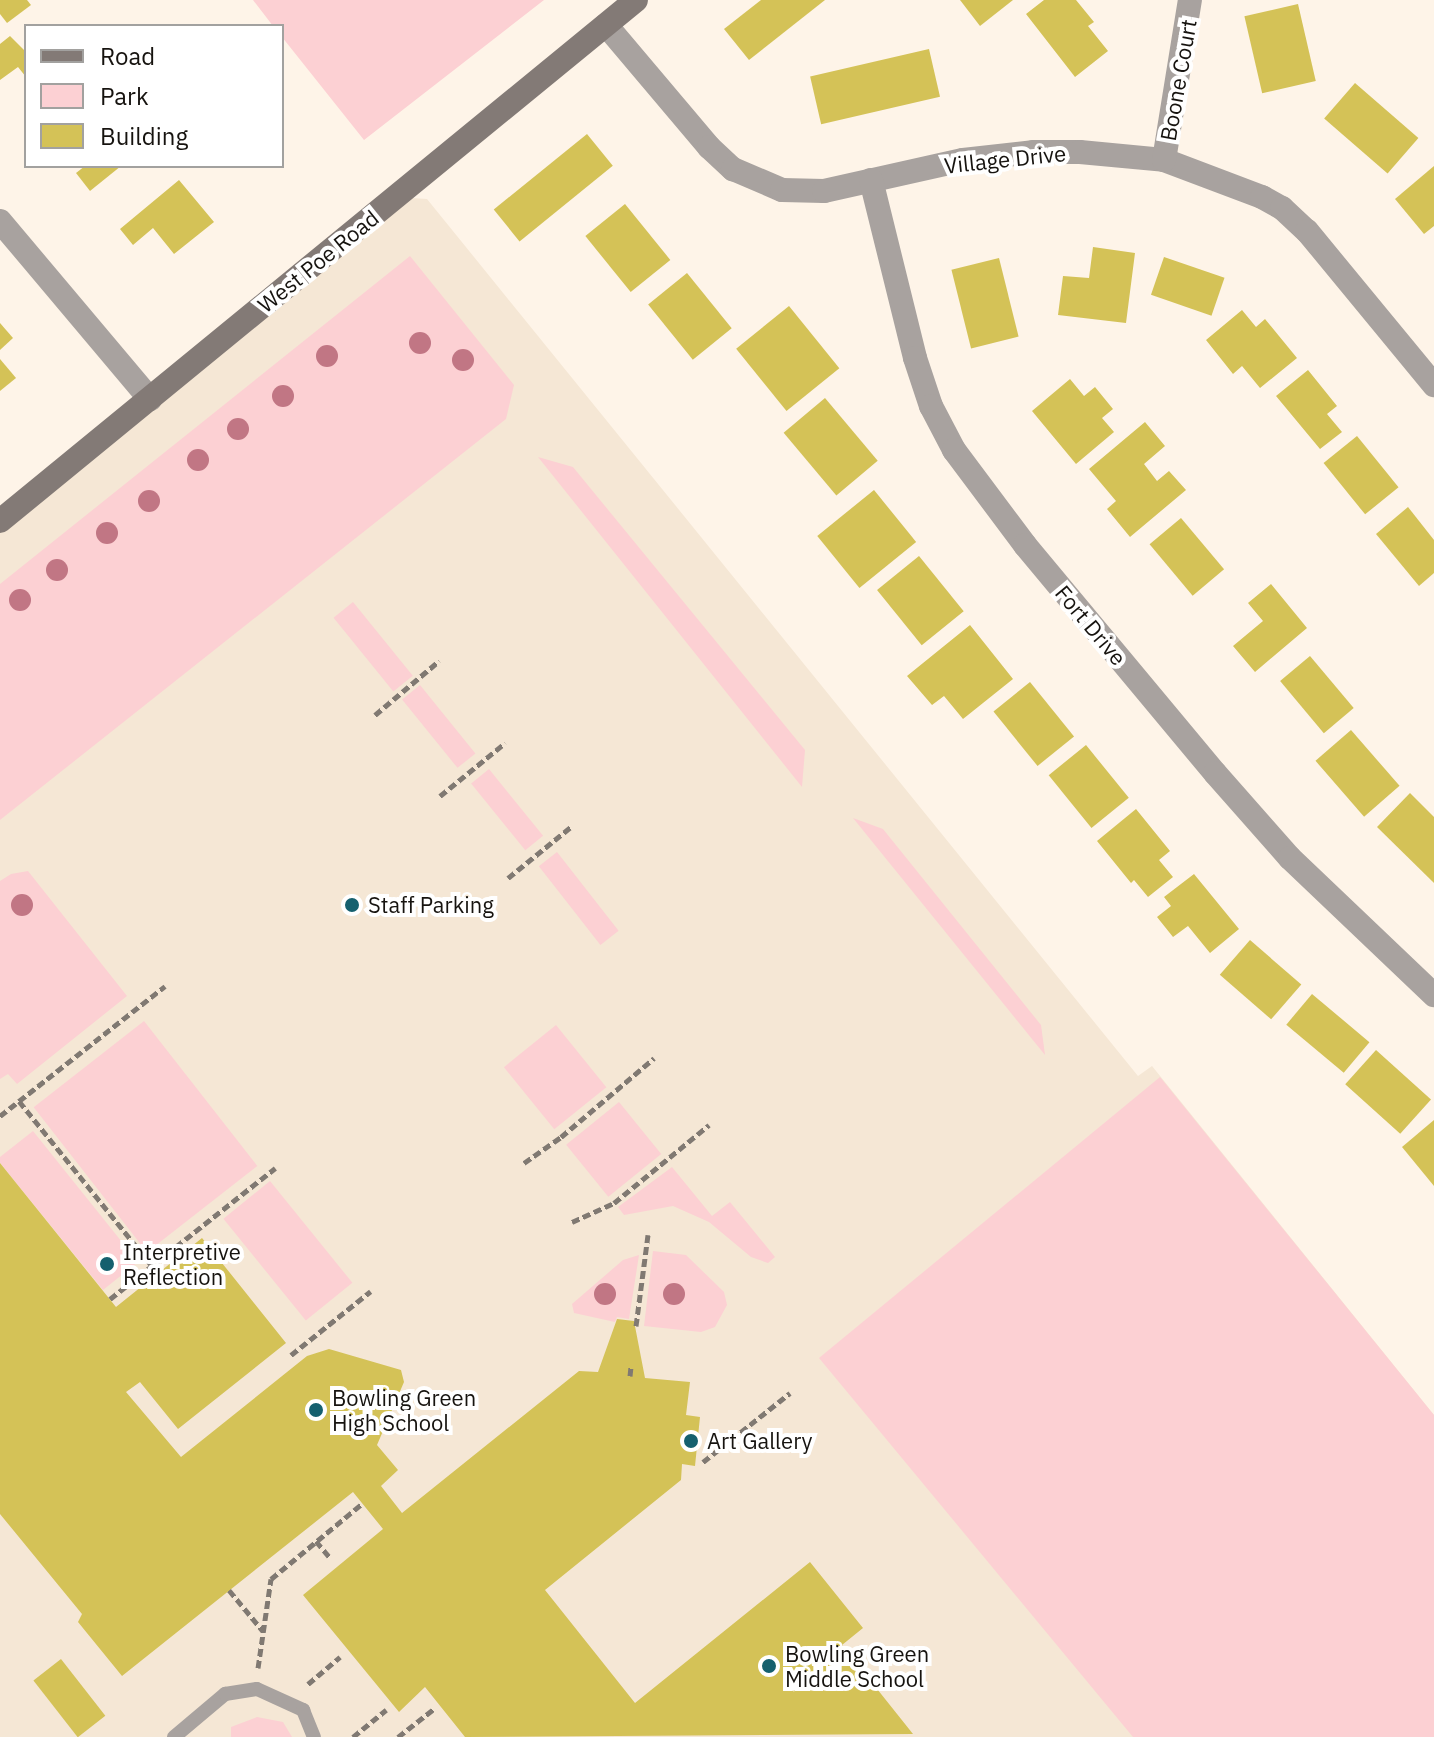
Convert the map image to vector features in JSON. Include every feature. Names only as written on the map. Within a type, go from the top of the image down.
[{"type":"main road","name":"West Poe Road","points":[[0,521],[636,0]]},
{"type":"street","name":"Boone Court","points":[[1164,160],[1190,0]]},
{"type":"street","name":"Village Drive","points":[[606,25],[709,147],[733,169],[782,190],[824,191],[963,160],[1033,152],[1164,160],[1262,197],[1282,208],[1307,231],[1434,385]]},
{"type":"street","name":"Fort Drive","points":[[871,180],[915,358],[931,406],[954,450],[1025,545],[1233,794],[1290,858],[1434,995]]},
{"type":"street","points":[[0,221],[150,399]]},
{"type":"lane","points":[[174,1737],[225,1694],[257,1689],[303,1710],[314,1737]]},
{"type":"path","points":[[375,715],[439,661]]},
{"type":"path","points":[[440,796],[505,743]]},
{"type":"path","points":[[508,878],[572,826]]},
{"type":"path","points":[[0,1116],[165,986]]},
{"type":"path","points":[[524,1163],[561,1137],[654,1058]]},
{"type":"path","points":[[19,1101],[152,1266]]},
{"type":"path","points":[[572,1222],[614,1203],[709,1125]]},
{"type":"path","points":[[110,1299],[275,1168]]},
{"type":"path","points":[[636,1326],[648,1235]]},
{"type":"path","points":[[291,1355],[371,1291]]},
{"type":"path","points":[[630,1376],[631,1366]]},
{"type":"path","points":[[703,1462],[790,1393]]},
{"type":"path","points":[[257,1689],[271,1579],[363,1503]]},
{"type":"path","points":[[316,1541],[331,1559]]},
{"type":"path","points":[[229,1590],[264,1632]]},
{"type":"path","points":[[308,1684],[340,1657]]},
{"type":"path","points":[[398,1737],[435,1708]]},
{"type":"path","points":[[353,1737],[386,1710]]},
{"type":"shaded area","points":[[396,197],[427,199],[1138,1076],[1152,1066],[1434,1415],[1434,1737],[0,1737],[0,521]]},
{"type":"green space","points":[[253,0],[544,0],[364,140],[284,40],[284,24],[271,24]]},
{"type":"green space","points":[[410,256],[514,385],[506,419],[0,820],[0,584]]},
{"type":"green space","points":[[538,457],[573,467],[805,750],[802,787]]},
{"type":"green space","points":[[353,602],[413,676],[393,692],[334,618]]},
{"type":"green space","points":[[420,685],[475,753],[458,768],[402,699]]},
{"type":"green space","points":[[489,769],[543,836],[525,850],[471,783]]},
{"type":"green space","points":[[853,818],[883,829],[1041,1025],[1045,1055]]},
{"type":"green space","points":[[557,852],[619,931],[600,945],[539,866]]},
{"type":"green space","points":[[28,871],[127,996],[17,1084],[8,1074],[0,1079],[0,881],[11,874]]},
{"type":"green space","points":[[144,1021],[257,1166],[147,1252],[34,1107]]},
{"type":"green space","points":[[556,1025],[606,1087],[554,1129],[504,1067]]},
{"type":"green space","points":[[1160,1077],[1434,1415],[1434,1737],[1133,1737],[819,1358]]},
{"type":"green space","points":[[619,1102],[661,1154],[608,1197],[566,1145]]},
{"type":"green space","points":[[33,1131],[138,1262],[103,1290],[0,1163],[0,1157]]},
{"type":"green space","points":[[672,1167],[712,1216],[730,1202],[775,1257],[768,1263],[751,1257],[709,1222],[673,1206],[624,1215],[618,1207]]},
{"type":"green space","points":[[270,1181],[352,1283],[306,1321],[223,1219]]},
{"type":"green space","points":[[653,1251],[686,1255],[724,1292],[727,1305],[715,1327],[701,1332],[644,1326]]},
{"type":"green space","points":[[639,1255],[629,1319],[617,1317],[615,1322],[574,1313],[572,1304],[623,1260]]},
{"type":"green space","points":[[257,1717],[283,1722],[292,1737],[231,1737],[231,1727]]},
{"type":"building","points":[[0,0],[27,0],[31,5],[7,23],[0,14]]},
{"type":"building","points":[[761,0],[825,0],[749,60],[724,29]]},
{"type":"building","points":[[960,0],[1013,0],[980,26]]},
{"type":"building","points":[[1044,0],[1076,0],[1094,22],[1088,26],[1108,51],[1075,77],[1026,14]]},
{"type":"building","points":[[1298,4],[1316,81],[1262,93],[1244,16]]},
{"type":"building","points":[[10,36],[24,50],[24,74],[18,67],[0,80],[0,44]]},
{"type":"building","points":[[929,49],[940,97],[821,124],[810,76]]},
{"type":"building","points":[[1355,83],[1418,138],[1388,174],[1324,118]]},
{"type":"building","points":[[587,134],[613,166],[520,241],[494,210]]},
{"type":"building","points":[[1434,166],[1434,226],[1424,234],[1395,199]]},
{"type":"building","points":[[82,168],[119,168],[90,191],[76,173]]},
{"type":"building","points":[[179,180],[214,222],[174,254],[153,228],[133,245],[120,229]]},
{"type":"building","points":[[625,204],[670,260],[631,292],[585,236]]},
{"type":"building","points":[[1093,247],[1135,253],[1126,323],[1058,315],[1063,276],[1089,278]]},
{"type":"building","points":[[1164,257],[1225,278],[1211,316],[1151,295]]},
{"type":"building","points":[[999,258],[1019,337],[971,348],[951,270]]},
{"type":"building","points":[[687,273],[732,328],[693,360],[648,304]]},
{"type":"building","points":[[789,306],[839,368],[786,411],[736,349]]},
{"type":"building","points":[[1242,310],[1256,327],[1265,319],[1297,358],[1260,388],[1242,366],[1233,374],[1206,340]]},
{"type":"building","points":[[0,323],[13,338],[0,350]]},
{"type":"building","points":[[0,359],[16,378],[0,391]]},
{"type":"building","points":[[1308,370],[1337,406],[1327,414],[1342,432],[1320,449],[1276,396]]},
{"type":"building","points":[[1070,379],[1084,396],[1095,387],[1113,409],[1102,418],[1114,432],[1076,464],[1032,411]]},
{"type":"building","points":[[825,398],[878,461],[836,496],[784,433]]},
{"type":"building","points":[[1145,422],[1165,446],[1144,464],[1157,481],[1169,471],[1186,490],[1130,537],[1107,509],[1116,501],[1089,469]]},
{"type":"building","points":[[1357,436],[1399,487],[1365,514],[1324,463]]},
{"type":"building","points":[[874,490],[916,542],[859,588],[817,536]]},
{"type":"building","points":[[1408,507],[1434,540],[1434,573],[1419,586],[1376,534]]},
{"type":"building","points":[[1181,518],[1224,569],[1193,596],[1150,544]]},
{"type":"building","points":[[919,556],[964,611],[922,645],[877,590]]},
{"type":"building","points":[[1271,584],[1307,628],[1255,672],[1233,646],[1263,621],[1248,603]]},
{"type":"building","points":[[970,625],[1013,679],[963,719],[944,696],[932,705],[907,676]]},
{"type":"building","points":[[1310,656],[1354,708],[1324,733],[1280,681]]},
{"type":"building","points":[[1030,682],[1074,736],[1038,766],[993,712]]},
{"type":"building","points":[[1351,730],[1400,786],[1364,817],[1316,761]]},
{"type":"building","points":[[1086,745],[1129,798],[1091,828],[1049,775]]},
{"type":"building","points":[[1410,793],[1434,817],[1434,883],[1377,827]]},
{"type":"building","points":[[1136,809],[1170,851],[1159,860],[1173,877],[1148,897],[1134,880],[1131,883],[1097,841]]},
{"type":"building","points":[[1194,874],[1239,929],[1210,953],[1188,926],[1173,937],[1157,917],[1171,906],[1164,897]]},
{"type":"building","points":[[1250,940],[1301,985],[1271,1019],[1220,975]]},
{"type":"building","points":[[1312,994],[1369,1042],[1344,1073],[1286,1025]]},
{"type":"building","points":[[1376,1050],[1431,1100],[1400,1134],[1345,1084]]},
{"type":"building","points":[[1434,1120],[1434,1186],[1402,1147]]},
{"type":"building","points":[[0,1163],[116,1307],[202,1238],[286,1343],[178,1429],[140,1382],[126,1392],[181,1457],[307,1356],[329,1349],[401,1370],[404,1382],[377,1445],[398,1470],[381,1486],[402,1513],[579,1371],[598,1372],[617,1319],[634,1321],[645,1378],[690,1382],[686,1415],[700,1417],[695,1466],[682,1464],[681,1480],[545,1590],[635,1703],[810,1562],[863,1628],[842,1645],[913,1734],[465,1737],[425,1687],[399,1712],[303,1595],[383,1529],[353,1492],[122,1676],[78,1622],[82,1614],[0,1514]]},
{"type":"building","points":[[61,1659],[105,1716],[78,1737],[33,1681]]},
{"type":"place","name":"Staff Parking","points":[[352,905]]},
{"type":"place","name":"Interpretive Reflection","points":[[107,1264]]},
{"type":"place","name":"Bowling Green High School","points":[[316,1410]]},
{"type":"place","name":"Art Gallery","points":[[691,1441]]},
{"type":"place","name":"Bowling Green Middle School","points":[[769,1666]]}]
